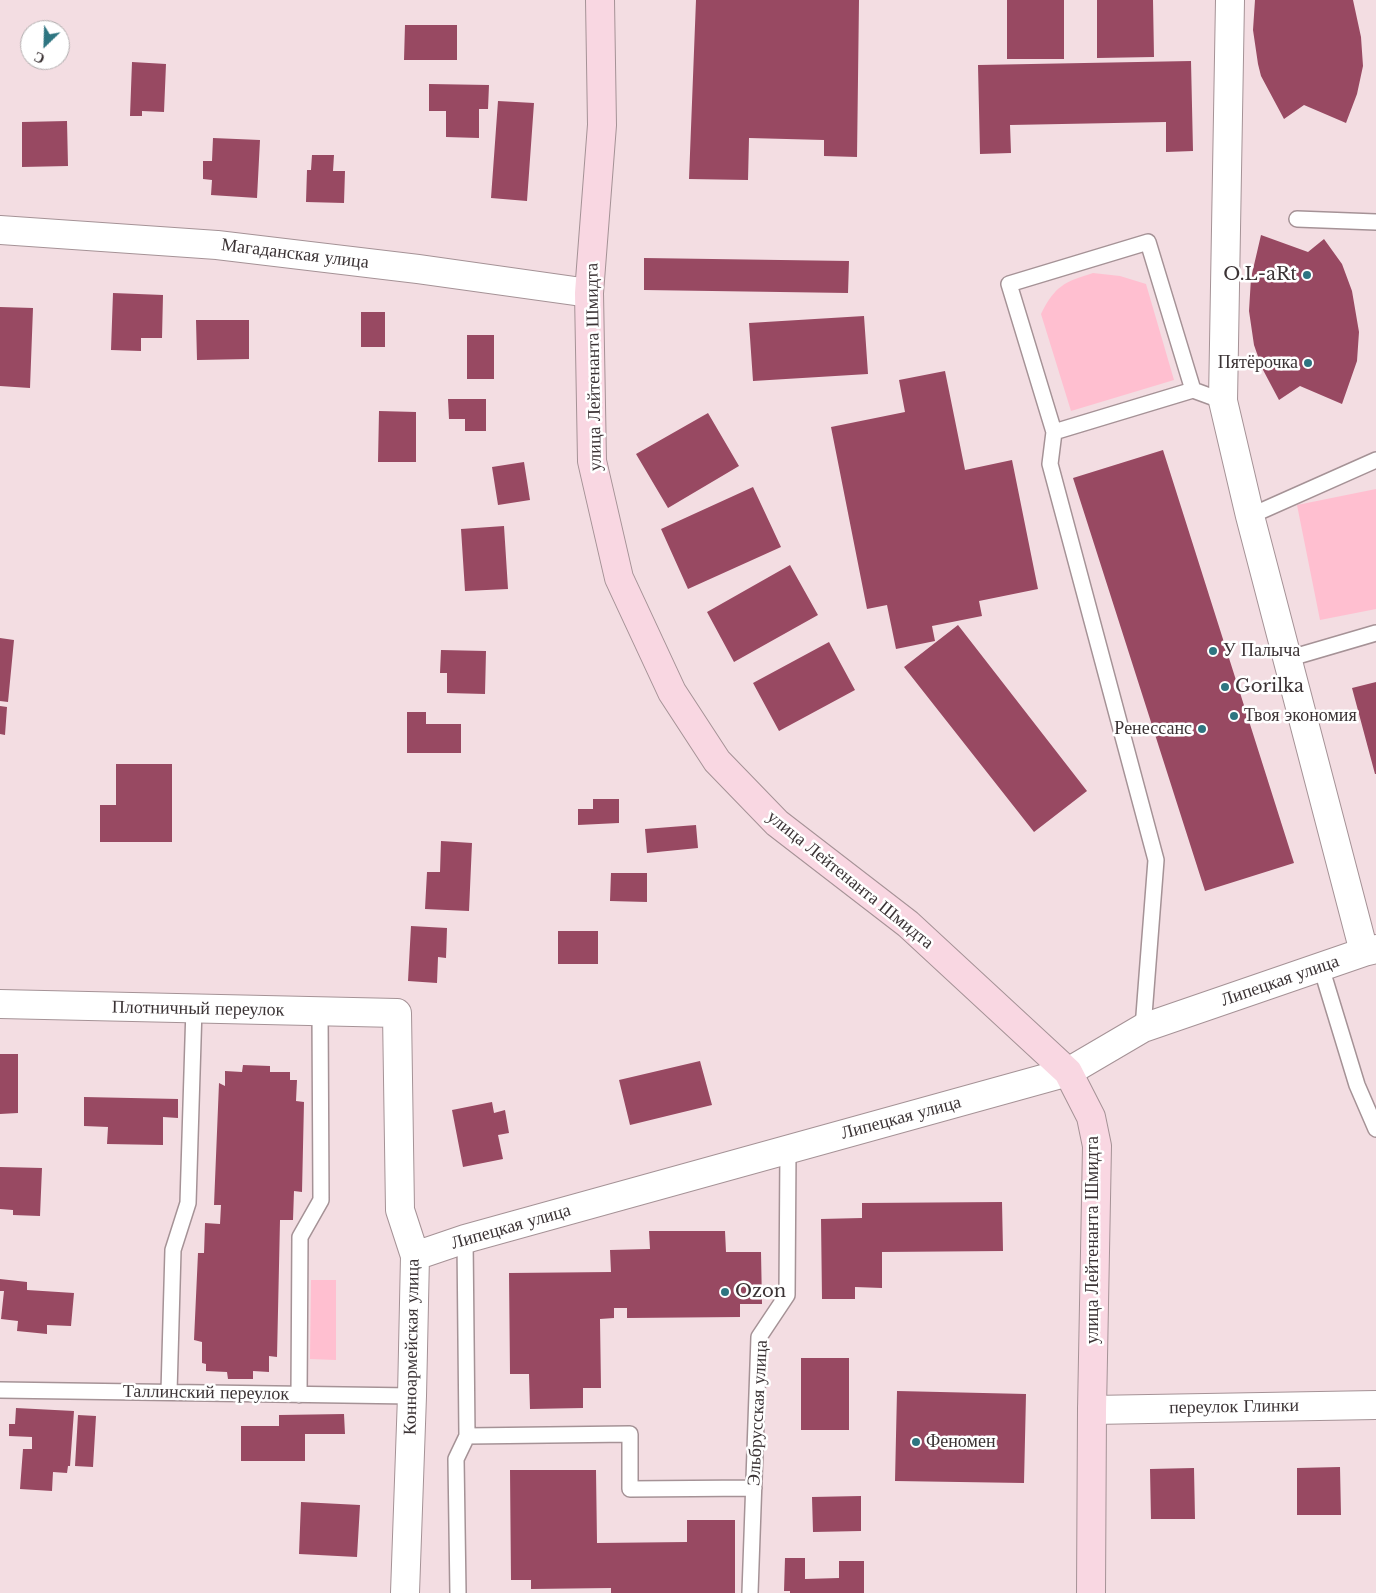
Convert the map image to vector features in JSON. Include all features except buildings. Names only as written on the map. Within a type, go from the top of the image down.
[{"type":"street","name":"улица Лейтенанта Шмидта","points":[[600,0],[602,125],[589,293],[592,461],[619,578],[672,692],[717,761],[777,822],[908,924],[1068,1072],[1091,1117],[1097,1146],[1091,1593]]},
{"type":"street","points":[[1230,0],[1223,401],[1287,659],[1370,951]]},
{"type":"street","name":"Магаданская улица","points":[[0,230],[217,245],[418,269],[589,293]]},
{"type":"street","name":"Липецкая улица","points":[[414,1256],[465,1239],[1068,1072],[1143,1028],[1370,951]]},
{"type":"street","name":"Плотничный переулок","points":[[0,1004],[397,1013]]},
{"type":"street","name":"Конноармейская улица","points":[[397,1013],[400,1210],[414,1256],[412,1396],[405,1593]]},
{"type":"street","name":"переулок Глинки","points":[[1092,1410],[1376,1405]]},
{"type":"lane","points":[[1297,219],[1376,222]]},
{"type":"lane","points":[[1143,1028],[1156,860],[1050,464],[1054,432],[1009,284],[1148,242],[1193,390]]},
{"type":"lane","points":[[1054,432],[1193,390],[1223,401]]},
{"type":"lane","points":[[1250,516],[1376,460]]},
{"type":"lane","points":[[1287,659],[1376,634]]},
{"type":"lane","points":[[1321,967],[1357,1085],[1376,1129]]},
{"type":"lane","points":[[169,1392],[173,1250],[188,1202],[194,1008]]},
{"type":"lane","points":[[299,1395],[300,1237],[321,1200],[320,1011]]},
{"type":"lane","name":"Эльбрусская улица","points":[[750,1593],[759,1337],[787,1295],[788,1150]]},
{"type":"lane","points":[[458,1593],[456,1459],[467,1436],[465,1239]]},
{"type":"lane","name":"Таллинский переулок","points":[[0,1390],[412,1396]]},
{"type":"lane","points":[[467,1436],[630,1434],[630,1489],[754,1488]]},
{"type":"shaded area","points":[[1093,273],[1120,276],[1146,284],[1174,380],[1071,411],[1041,314],[1051,297],[1061,286]]},
{"type":"shaded area","points":[[1376,489],[1376,609],[1320,620],[1297,505]]},
{"type":"shaded area","points":[[311,1280],[336,1280],[336,1360],[310,1359]]},
{"type":"place","name":"O.L-aRt","points":[[1307,275]]},
{"type":"place","name":"Пятёрочка","points":[[1308,363]]},
{"type":"place","name":"У Палыча","points":[[1213,651]]},
{"type":"place","name":"Gorilka","points":[[1225,687]]},
{"type":"place","name":"Твоя экономия","points":[[1234,716]]},
{"type":"place","name":"Ренессанс","points":[[1202,729]]},
{"type":"place","name":"Ozon","points":[[725,1292]]},
{"type":"place","name":"Феномен","points":[[916,1442]]}]
